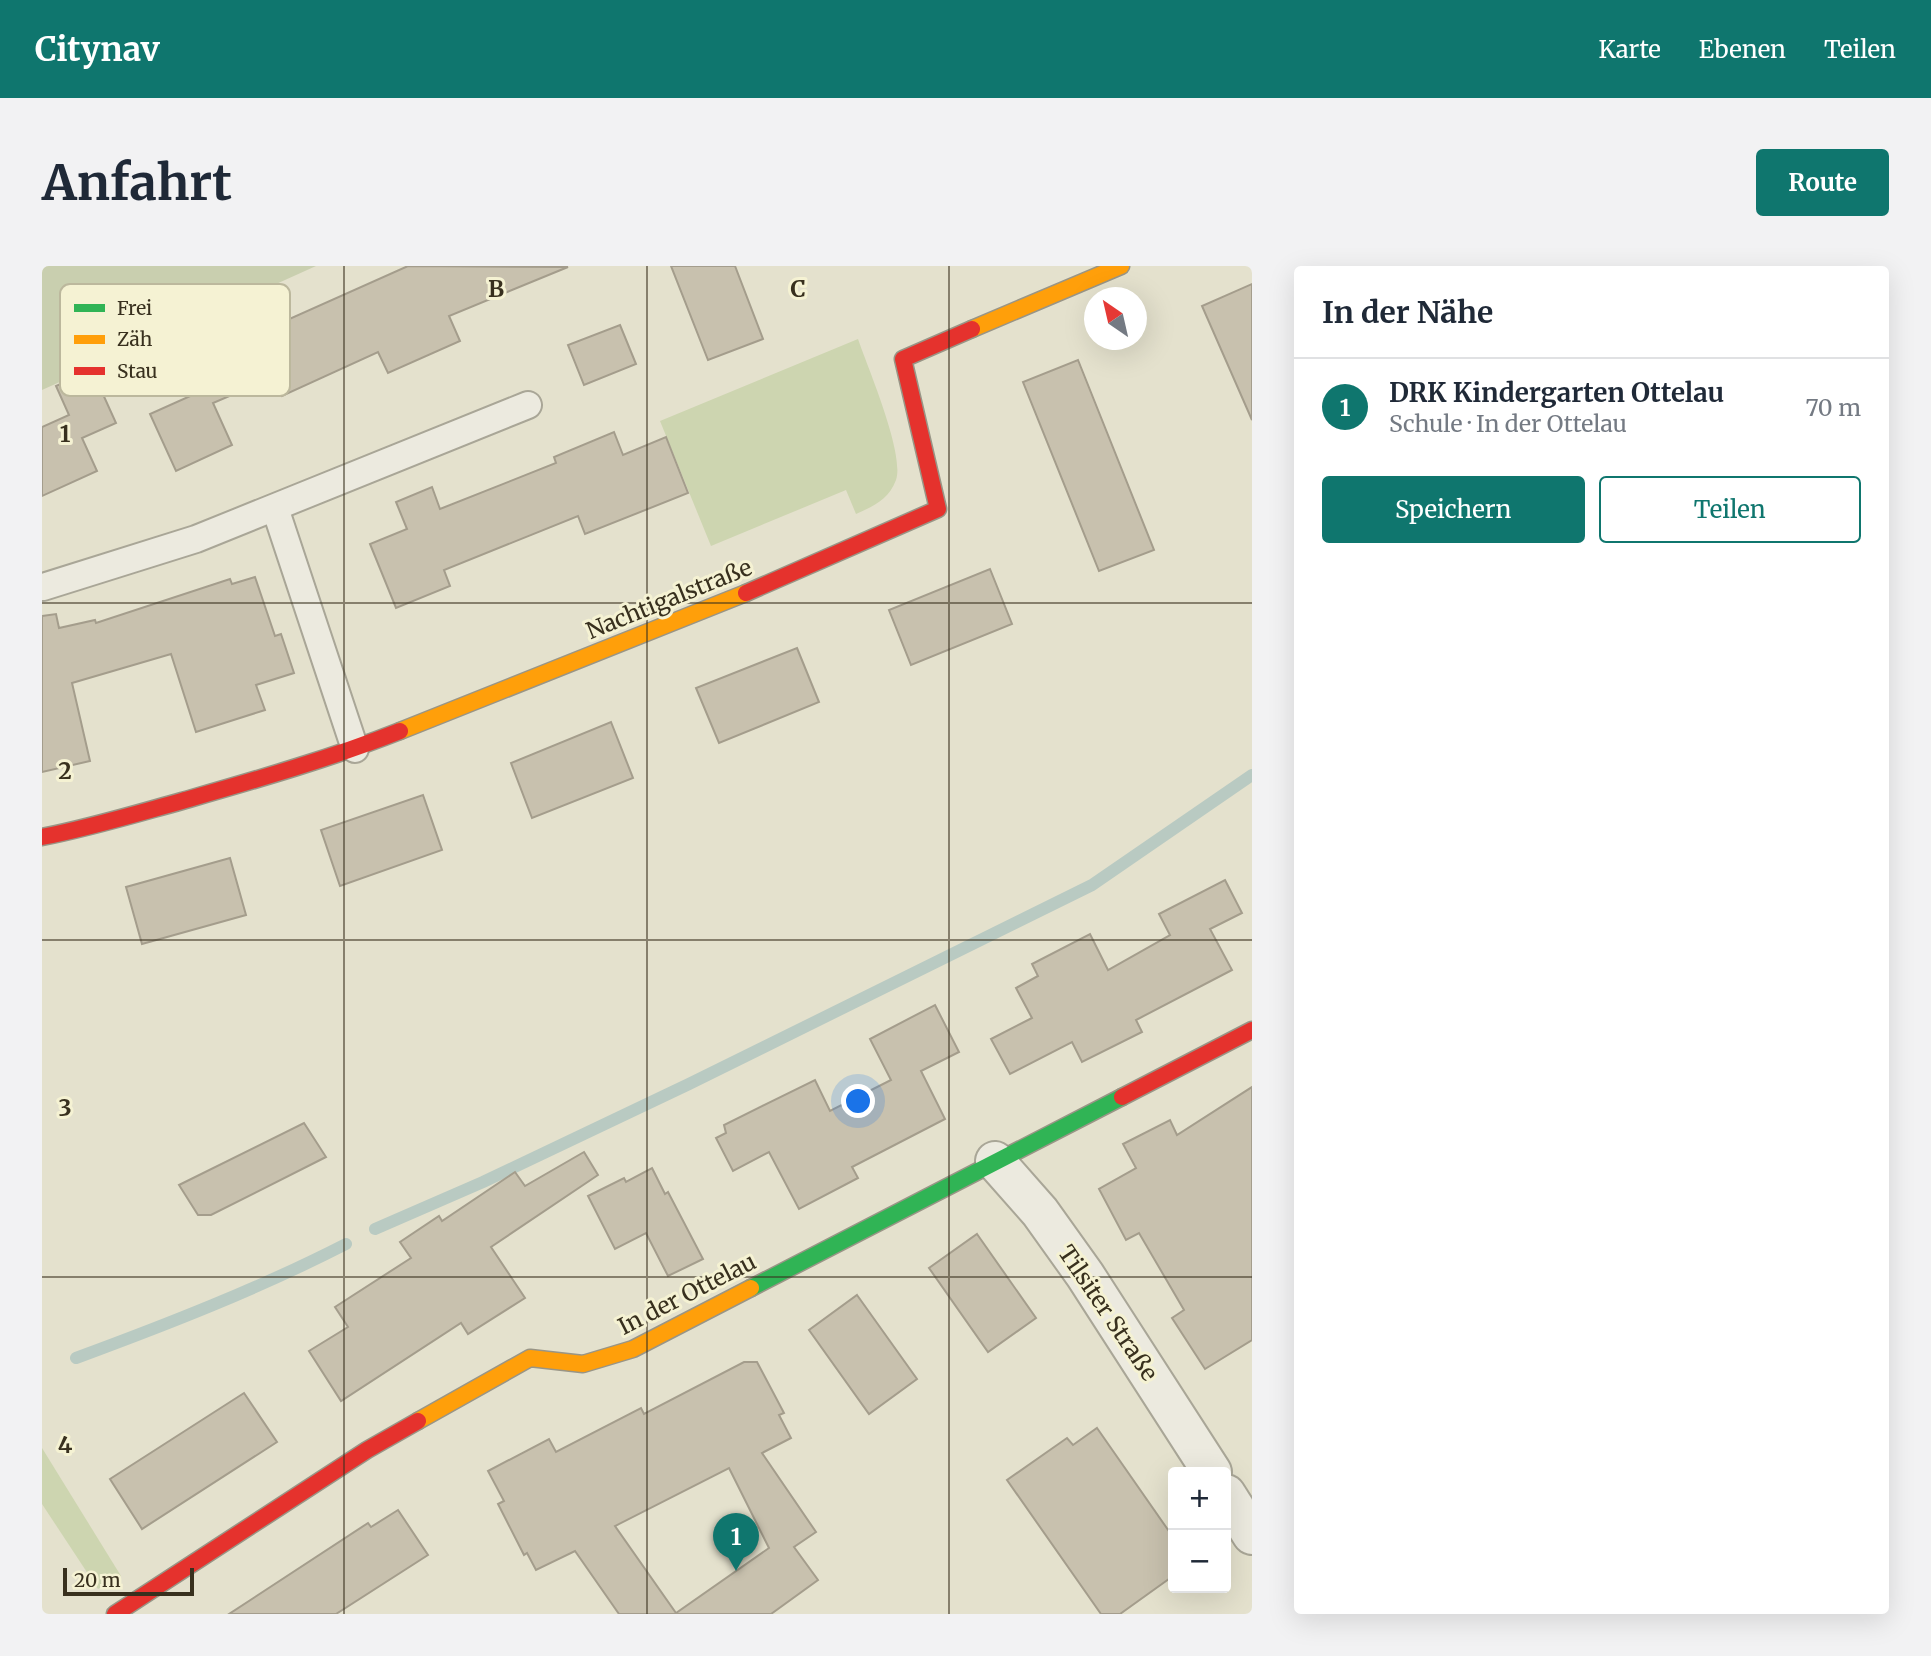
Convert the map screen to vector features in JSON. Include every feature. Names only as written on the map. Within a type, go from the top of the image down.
[{"type":"street","name":"Nachtigalstraße","points":[[42,837],[231,788],[355,749],[735,598],[938,509],[903,359],[1121,266]]},
{"type":"street","name":"In der Ottelau","points":[[115,1614],[367,1450],[530,1358],[583,1364],[633,1349],[1252,1030]]},
{"type":"street","name":"Tilsiter Straße","points":[[995,1161],[1040,1212],[1085,1275],[1209,1467]]},
{"type":"street","points":[[1231,1502],[1252,1535]]},
{"type":"lane","points":[[43,587],[196,538],[527,405]]},
{"type":"lane","points":[[275,508],[355,749]]},
{"type":"green space","points":[[42,266],[316,266],[276,284],[60,284],[60,382],[42,390]]},
{"type":"green space","points":[[858,339],[891,432],[897,468],[893,487],[875,505],[856,514],[846,490],[711,546],[660,421]]},
{"type":"green space","points":[[42,1448],[121,1576],[98,1589],[42,1504]]},
{"type":"building","points":[[408,266],[568,267],[449,316],[460,341],[388,373],[378,352],[290,392],[290,319]]},
{"type":"building","points":[[671,266],[735,266],[763,339],[708,360]]},
{"type":"building","points":[[1252,284],[1252,420],[1202,306]]},
{"type":"building","points":[[620,325],[636,364],[584,385],[568,345]]},
{"type":"building","points":[[1078,360],[1154,550],[1099,571],[1023,382]]},
{"type":"building","points":[[60,396],[104,396],[116,423],[82,438],[97,471],[42,496],[42,427],[69,415]]},
{"type":"building","points":[[190,396],[229,396],[213,403],[232,445],[176,471],[150,414]]},
{"type":"building","points":[[614,432],[623,455],[666,437],[688,493],[585,534],[578,516],[444,570],[450,586],[396,608],[370,544],[407,529],[396,502],[432,487],[440,509],[556,463],[554,457]]},
{"type":"building","points":[[990,569],[1012,624],[911,665],[889,610]]},
{"type":"building","points":[[255,577],[275,636],[281,634],[294,673],[256,685],[265,710],[196,732],[171,654],[72,683],[90,761],[42,772],[42,616],[56,614],[59,628],[95,620],[96,623],[230,579],[232,584]]},
{"type":"building","points":[[797,648],[819,702],[719,743],[696,688]]},
{"type":"building","points":[[611,722],[633,778],[532,818],[511,763]]},
{"type":"building","points":[[423,795],[442,850],[340,886],[321,830]]},
{"type":"building","points":[[230,858],[246,915],[142,944],[126,887]]},
{"type":"building","points":[[1225,880],[1242,913],[1210,929],[1232,970],[1136,1020],[1142,1032],[1082,1062],[1072,1042],[1010,1074],[991,1039],[1032,1018],[1016,988],[1038,976],[1032,964],[1090,934],[1108,970],[1170,935],[1159,914]]},
{"type":"building","points":[[935,1005],[959,1052],[921,1071],[945,1119],[852,1167],[858,1178],[799,1209],[769,1152],[733,1171],[716,1138],[726,1133],[724,1125],[815,1080],[830,1111],[891,1080],[870,1039]]},
{"type":"building","points":[[1252,1087],[1252,1340],[1205,1369],[1172,1318],[1184,1310],[1139,1233],[1126,1240],[1099,1189],[1136,1168],[1123,1144],[1170,1120],[1177,1135]]},
{"type":"building","points":[[304,1123],[326,1157],[211,1215],[198,1215],[179,1185]]},
{"type":"building","points":[[584,1152],[598,1175],[491,1247],[525,1298],[468,1334],[461,1323],[341,1401],[309,1351],[348,1327],[335,1307],[411,1258],[400,1242],[439,1216],[442,1221],[515,1172],[525,1186]]},
{"type":"building","points":[[652,1168],[665,1194],[668,1192],[703,1259],[668,1276],[646,1233],[615,1249],[588,1196],[624,1178],[626,1182]]},
{"type":"building","points":[[977,1234],[1036,1318],[988,1352],[929,1268]]},
{"type":"building","points":[[857,1295],[917,1379],[869,1414],[809,1330]]},
{"type":"building","points":[[744,1362],[757,1362],[784,1413],[779,1415],[791,1438],[762,1453],[816,1532],[794,1547],[818,1580],[771,1614],[619,1614],[575,1551],[536,1570],[527,1553],[524,1555],[498,1504],[504,1501],[488,1471],[549,1439],[556,1452],[641,1408],[644,1414]],"holes":[[[729,1468],[769,1548],[676,1613],[615,1526]]]},
{"type":"building","points":[[244,1393],[277,1442],[142,1529],[110,1479]]},
{"type":"building","points":[[1097,1428],[1168,1530],[1168,1580],[1120,1614],[1101,1614],[1007,1480],[1067,1438],[1073,1445]]},
{"type":"building","points":[[398,1510],[428,1555],[336,1614],[229,1614],[368,1523],[371,1527]]},
{"type":"waterway","points":[[375,1229],[483,1182],[689,1084],[1092,885],[1252,775]]},
{"type":"waterway","points":[[76,1358],[212,1305],[346,1244]]},
{"type":"traffic: fast","points":[[751,1288],[1122,1097]]},
{"type":"traffic: slow","points":[[972,329],[1121,266]]},
{"type":"traffic: slow","points":[[400,731],[746,593]]},
{"type":"traffic: slow","points":[[418,1421],[530,1358],[583,1364],[633,1349],[751,1288]]},
{"type":"traffic: jam","points":[[746,593],[938,509],[903,359],[972,329]]},
{"type":"traffic: jam","points":[[42,837],[237,785],[400,731]]},
{"type":"traffic: jam","points":[[1122,1097],[1252,1030]]},
{"type":"traffic: jam","points":[[115,1614],[367,1450],[418,1421]]},
{"type":"place","name":"DRK Kindergarten Ottelau","points":[[736,1571]]}]
